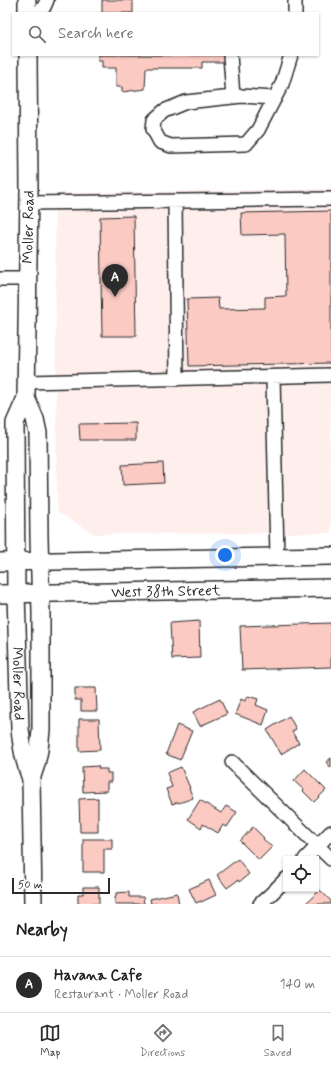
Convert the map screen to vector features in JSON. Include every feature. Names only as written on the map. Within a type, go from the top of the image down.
[{"type":"main road","points":[[27,0],[27,12]]},
{"type":"main road","name":"Moller Road","points":[[28,56],[29,203],[26,390],[38,433],[42,730],[36,764],[31,779],[33,904]]},
{"type":"main road","name":"Moller Road","points":[[26,390],[15,423],[8,562],[8,594],[22,751],[25,765],[31,779]]},
{"type":"main road","points":[[8,562],[331,556]]},
{"type":"main road","name":"West 38th Street","points":[[8,594],[331,588]]},
{"type":"street","points":[[38,12],[44,8],[47,0]]},
{"type":"street","points":[[295,0],[296,12]]},
{"type":"street","points":[[230,56],[233,97]]},
{"type":"street","points":[[275,98],[242,96],[186,102],[164,111],[154,120],[153,129],[160,142],[171,146],[246,144],[258,130],[275,98],[282,84],[291,56]]},
{"type":"street","points":[[29,203],[331,199]]},
{"type":"street","points":[[175,201],[177,379]]},
{"type":"street","points":[[0,279],[27,279]]},
{"type":"street","points":[[26,390],[177,379],[331,376]]},
{"type":"street","points":[[273,377],[277,557]]},
{"type":"street","points":[[232,762],[331,858]]},
{"type":"street","points":[[308,856],[331,832]]},
{"type":"street","points":[[260,904],[283,882]]},
{"type":"shaded area","points":[[331,189],[331,533],[95,534],[57,512],[55,206],[61,193]]},
{"type":"building","points":[[102,0],[133,0],[133,12],[102,12]]},
{"type":"building","points":[[99,56],[225,56],[226,62],[202,62],[202,68],[146,68],[145,89],[122,92],[122,87],[116,87],[116,68],[102,68],[102,61],[98,61]]},
{"type":"building","points":[[331,211],[331,363],[189,366],[187,299],[218,298],[219,309],[265,308],[265,297],[286,296],[285,234],[242,235],[241,213]]},
{"type":"building","points":[[134,216],[136,336],[102,336],[100,217]]},
{"type":"building","points":[[136,423],[136,440],[80,440],[79,424]]},
{"type":"building","points":[[163,463],[164,483],[123,485],[122,465]]},
{"type":"building","points":[[199,621],[200,658],[172,659],[170,623]]},
{"type":"building","points":[[331,623],[331,667],[242,670],[240,626]]},
{"type":"building","points":[[75,688],[96,688],[97,711],[81,711],[81,700],[75,700]]},
{"type":"building","points":[[248,696],[258,699],[256,705],[268,710],[263,725],[235,714],[241,699],[245,701]]},
{"type":"building","points":[[220,699],[227,714],[200,726],[193,712]]},
{"type":"building","points":[[289,716],[296,729],[292,732],[299,743],[281,754],[267,730]]},
{"type":"building","points":[[79,719],[99,719],[100,750],[79,751]]},
{"type":"building","points":[[177,725],[192,731],[180,760],[166,754]]},
{"type":"building","points":[[331,758],[331,768],[326,762]]},
{"type":"building","points":[[98,766],[99,769],[107,769],[107,773],[111,773],[111,782],[107,782],[107,791],[83,792],[82,767]]},
{"type":"building","points":[[181,767],[193,798],[172,804],[166,789],[172,787],[167,773]]},
{"type":"building","points":[[305,769],[326,790],[314,802],[294,781]]},
{"type":"building","points":[[98,798],[98,832],[80,832],[79,799]]},
{"type":"building","points":[[200,800],[221,813],[226,806],[237,812],[227,827],[223,825],[218,833],[203,824],[201,828],[188,819]]},
{"type":"building","points":[[253,827],[272,847],[259,860],[240,841]]},
{"type":"building","points":[[83,839],[112,839],[112,849],[104,849],[104,872],[83,872]]},
{"type":"building","points":[[238,859],[249,874],[239,882],[238,880],[227,888],[217,875]]},
{"type":"building","points":[[209,880],[216,895],[196,903],[189,889]]},
{"type":"building","points":[[83,887],[99,887],[99,904],[78,904],[78,894],[83,894]]},
{"type":"building","points":[[320,890],[331,901],[331,904],[305,904],[319,892]]},
{"type":"building","points":[[129,892],[129,897],[143,897],[144,904],[115,904],[116,893]]},
{"type":"building","points":[[177,893],[179,904],[151,904],[150,899]]},
{"type":"place","name":"Havana Cafe","points":[[115,297]]}]
